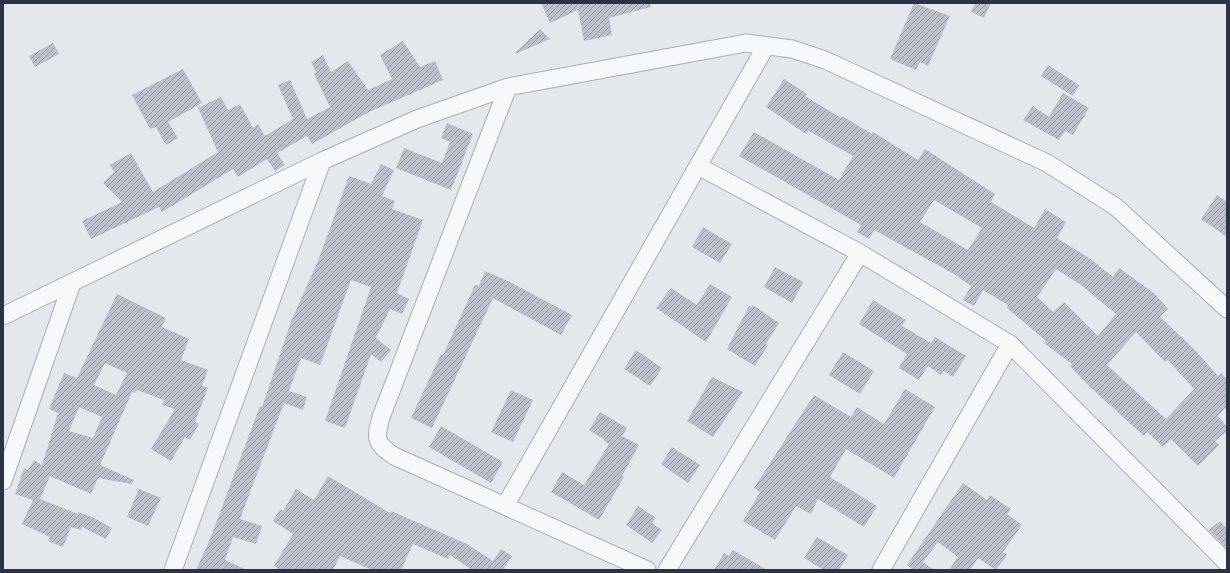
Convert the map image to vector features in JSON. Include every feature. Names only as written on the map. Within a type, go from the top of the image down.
[{"type":"street","points":[[3,316],[322,161],[416,119],[508,87],[746,43],[792,49],[825,60],[1048,162],[1116,207],[1227,309]]},
{"type":"street","points":[[505,506],[766,46]]},
{"type":"street","points":[[508,87],[384,409],[376,434],[380,446],[394,456],[647,570]]},
{"type":"street","points":[[173,570],[322,161]]},
{"type":"street","points":[[698,166],[860,252],[1010,344],[1227,563]]},
{"type":"street","points":[[667,570],[860,252]]},
{"type":"street","points":[[3,481],[72,283]]},
{"type":"street","points":[[881,570],[1010,344]]},
{"type":"building","points":[[541,3],[650,3],[651,7],[609,18],[612,35],[584,41],[578,10],[550,23]]},
{"type":"building","points":[[914,3],[950,16],[928,66],[920,62],[916,70],[890,59]]},
{"type":"building","points":[[975,3],[991,3],[984,18],[971,12]]},
{"type":"building","points":[[540,29],[550,39],[515,54],[515,53]]},
{"type":"building","points":[[403,41],[420,67],[435,61],[443,80],[369,112],[312,144],[307,136],[277,153],[285,165],[275,171],[267,159],[238,177],[233,169],[162,212],[159,207],[91,239],[82,221],[122,202],[103,183],[114,172],[110,165],[131,153],[153,192],[218,152],[198,108],[221,97],[228,110],[240,104],[253,128],[258,124],[265,136],[293,119],[278,85],[290,80],[307,119],[330,107],[314,74],[316,72],[311,62],[323,55],[331,72],[348,61],[368,90],[392,79],[380,55]]},
{"type":"building","points":[[53,43],[59,54],[35,67],[29,56]]},
{"type":"building","points":[[1048,65],[1079,85],[1073,96],[1041,76]]},
{"type":"building","points":[[183,69],[202,103],[168,122],[178,138],[166,145],[156,127],[150,129],[132,95]]},
{"type":"building","points":[[784,79],[807,94],[805,96],[841,118],[842,116],[872,134],[873,132],[918,160],[925,149],[995,194],[991,202],[1034,228],[1045,209],[1066,222],[1057,238],[1092,260],[1113,277],[1119,268],[1155,294],[1168,309],[1160,317],[1194,349],[1218,376],[1221,373],[1227,380],[1227,406],[1218,416],[1227,427],[1227,431],[1215,441],[1219,445],[1198,466],[1171,439],[1163,447],[1147,432],[1144,436],[1089,386],[1070,366],[1072,364],[1044,343],[1046,341],[1007,308],[1008,305],[983,290],[974,306],[963,300],[971,286],[954,274],[874,230],[869,239],[857,232],[861,225],[739,156],[754,132],[839,180],[853,156],[809,131],[806,134],[766,107]],"holes":[[[934,200],[982,228],[968,250],[920,222]],[[1056,269],[1081,285],[1116,314],[1098,336],[1064,302],[1053,312],[1037,297]],[[1136,332],[1165,362],[1168,360],[1194,389],[1166,419],[1107,365]]]},
{"type":"building","points":[[1063,93],[1089,108],[1073,135],[1065,131],[1059,140],[1023,120],[1033,106],[1049,117]]},
{"type":"building","points":[[447,123],[473,134],[451,190],[396,168],[404,148],[442,163],[450,142],[441,138]]},
{"type":"building","points":[[381,164],[394,170],[382,196],[395,201],[392,209],[423,220],[397,293],[409,299],[402,314],[390,309],[376,338],[391,350],[381,362],[371,354],[345,428],[325,421],[371,287],[351,280],[320,365],[301,358],[289,391],[307,397],[303,410],[284,403],[240,519],[262,526],[256,544],[233,537],[225,560],[247,570],[196,570],[210,539],[260,406],[262,407],[292,319],[318,261],[349,176],[371,184]]},
{"type":"building","points":[[1217,195],[1227,202],[1227,237],[1201,219]]},
{"type":"building","points":[[703,227],[732,244],[720,263],[692,247]]},
{"type":"building","points":[[775,267],[803,282],[792,303],[764,287]]},
{"type":"building","points":[[485,271],[510,282],[572,315],[561,335],[493,298],[432,428],[411,418],[441,354],[443,355],[475,285],[479,286]]},
{"type":"building","points":[[710,284],[732,297],[706,342],[656,308],[671,288],[697,305]]},
{"type":"building","points":[[117,294],[166,318],[162,327],[189,339],[181,360],[208,370],[202,386],[208,388],[195,422],[199,424],[190,440],[185,437],[171,461],[151,449],[175,409],[162,405],[164,400],[137,390],[135,393],[132,392],[100,465],[134,480],[132,484],[98,478],[91,494],[50,476],[40,499],[78,514],[78,512],[92,517],[112,528],[106,539],[82,527],[81,530],[71,527],[63,547],[48,541],[50,537],[22,524],[33,500],[15,494],[24,468],[28,470],[34,460],[42,465],[58,413],[49,409],[64,373],[77,378]],"holes":[[[105,363],[127,373],[116,395],[94,385]],[[79,407],[102,417],[93,438],[69,431]]]},
{"type":"building","points":[[873,300],[906,320],[902,326],[931,343],[935,337],[966,356],[953,377],[943,371],[941,375],[928,366],[919,380],[899,368],[907,354],[859,324]]},
{"type":"building","points":[[753,305],[779,323],[755,366],[727,349],[749,306],[751,307]]},
{"type":"building","points":[[636,350],[662,368],[650,386],[624,369]]},
{"type":"building","points":[[843,352],[874,371],[860,394],[829,375]]},
{"type":"building","points":[[712,377],[743,392],[713,437],[687,421]]},
{"type":"building","points":[[905,389],[935,407],[894,478],[846,449],[830,477],[877,506],[864,527],[818,499],[811,514],[796,506],[775,540],[743,521],[760,492],[754,488],[814,395],[851,417],[857,407],[884,424]]},
{"type":"building","points":[[511,390],[533,400],[513,442],[491,432]]},
{"type":"building","points":[[600,412],[627,428],[622,436],[639,445],[622,476],[624,477],[599,520],[551,492],[562,472],[584,485],[609,444],[589,430]]},
{"type":"building","points":[[441,426],[503,462],[491,483],[429,447]]},
{"type":"building","points":[[672,447],[700,465],[688,483],[661,464]]},
{"type":"building","points":[[328,476],[390,513],[391,511],[467,544],[493,561],[501,549],[512,556],[504,568],[507,570],[472,570],[450,555],[448,559],[413,544],[401,570],[372,570],[340,556],[333,570],[280,570],[274,566],[293,534],[273,521],[280,509],[283,511],[296,489],[314,500]]},
{"type":"building","points":[[963,483],[987,500],[990,495],[1011,509],[1007,514],[1022,525],[1003,552],[1007,555],[996,570],[978,558],[970,570],[949,570],[958,557],[938,542],[923,562],[934,570],[913,570],[907,565]]},
{"type":"building","points":[[139,489],[161,498],[148,526],[127,517]]},
{"type":"building","points":[[638,506],[656,518],[652,523],[662,530],[652,543],[626,525]]},
{"type":"building","points":[[1220,521],[1227,529],[1227,549],[1209,530]]},
{"type":"building","points":[[817,537],[848,555],[839,570],[824,570],[804,558]]},
{"type":"building","points":[[733,550],[767,570],[714,570],[724,553],[729,556]]}]
